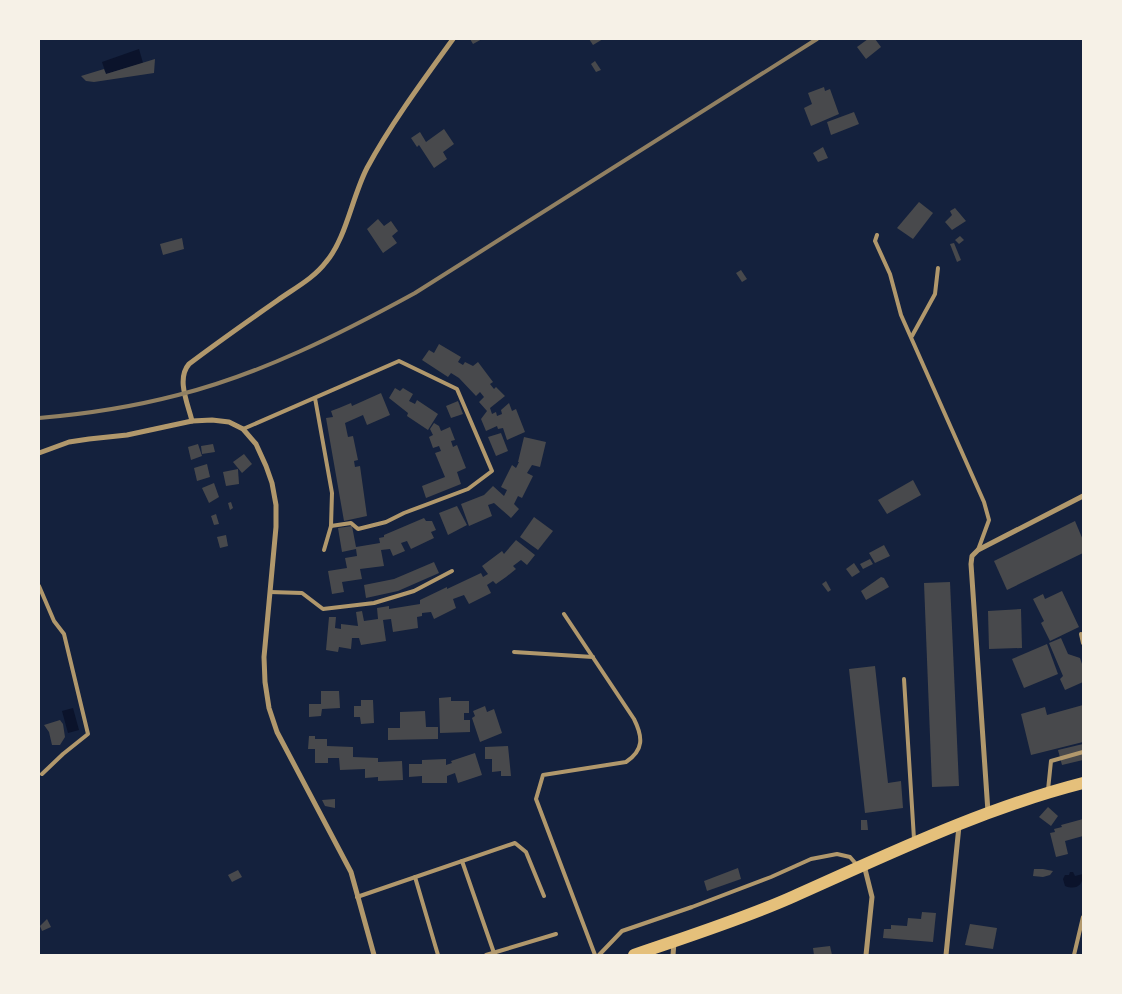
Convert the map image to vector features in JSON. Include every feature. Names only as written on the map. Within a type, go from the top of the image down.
[{"type":"main road","points":[[634,955],[788,899],[959,823],[1047,792],[1083,783]]},
{"type":"street","points":[[192,421],[183,382],[185,369],[220,341],[312,276],[326,262],[335,247],[367,168],[395,123],[453,39]]},
{"type":"street","points":[[39,453],[69,442],[89,438],[127,435],[192,421],[212,420],[228,422],[243,429],[256,444],[272,483],[276,506],[276,528],[264,657],[265,682],[270,708],[277,732],[350,872],[374,955]]},
{"type":"street","points":[[988,812],[972,556],[978,550],[1083,496]]},
{"type":"street","points":[[946,955],[959,823]]},
{"type":"street","points":[[861,866],[872,897],[866,955]]},
{"type":"street","points":[[673,955],[674,942]]},
{"type":"lane","points":[[877,235],[875,240],[890,274],[901,315],[912,336],[984,502],[989,520],[978,550]]},
{"type":"lane","points":[[912,336],[934,294],[938,268]]},
{"type":"lane","points":[[243,429],[399,361],[457,389],[492,471],[468,489],[404,513],[386,522],[358,529],[351,523],[331,526]]},
{"type":"lane","points":[[315,398],[332,493],[331,526],[324,550]]},
{"type":"lane","points":[[270,592],[302,593],[323,609],[374,603],[406,594],[452,571]]},
{"type":"lane","points":[[39,586],[54,622],[64,634],[88,734],[42,774]]},
{"type":"lane","points":[[564,614],[634,719],[640,731],[640,746],[634,756],[626,762],[543,775],[536,799],[595,955]]},
{"type":"lane","points":[[1081,634],[1083,643]]},
{"type":"lane","points":[[514,652],[593,657]]},
{"type":"lane","points":[[904,680],[914,843]]},
{"type":"lane","points":[[1047,792],[1051,761],[1083,752]]},
{"type":"lane","points":[[357,897],[515,843],[526,852],[544,896]]},
{"type":"lane","points":[[599,955],[622,931],[736,890],[811,859],[837,854],[850,857],[861,866]]},
{"type":"lane","points":[[462,861],[494,953]]},
{"type":"lane","points":[[415,877],[438,955]]},
{"type":"lane","points":[[1074,955],[1083,917]]},
{"type":"lane","points":[[486,955],[556,934]]},
{"type":"water","points":[[139,49],[143,63],[106,74],[102,62]]},
{"type":"water","points":[[73,708],[79,730],[68,733],[62,711]]},
{"type":"water","points":[[1070,872],[1073,872],[1075,876],[1083,874],[1082,882],[1076,887],[1065,886],[1063,879]]},
{"type":"building","points":[[470,39],[482,39],[473,44]]},
{"type":"building","points":[[589,39],[603,39],[593,45]]},
{"type":"building","points":[[868,39],[875,39],[881,47],[866,59],[857,47]]},
{"type":"building","points":[[155,59],[154,73],[94,82],[86,81],[81,76],[104,69],[106,74]]},
{"type":"building","points":[[595,61],[601,70],[596,72],[591,64]]},
{"type":"building","points":[[824,87],[825,91],[830,89],[839,114],[811,126],[804,108],[812,104],[808,93]]},
{"type":"building","points":[[854,112],[859,124],[831,135],[827,122]]},
{"type":"building","points":[[444,129],[454,144],[443,152],[447,159],[434,168],[419,145],[417,147],[411,138],[420,132],[426,142]]},
{"type":"building","points":[[823,147],[828,158],[818,162],[813,153]]},
{"type":"building","points":[[919,202],[933,213],[913,239],[897,228]]},
{"type":"building","points":[[955,208],[966,221],[952,230],[945,222],[952,215],[950,211]]},
{"type":"building","points":[[378,219],[384,226],[391,221],[398,231],[392,236],[397,243],[383,253],[367,229]]},
{"type":"building","points":[[960,236],[964,240],[959,244],[955,240]]},
{"type":"building","points":[[182,238],[184,249],[163,255],[160,244]]},
{"type":"building","points":[[954,243],[961,260],[957,262],[950,244]]},
{"type":"building","points":[[741,270],[747,279],[742,282],[736,273]]},
{"type":"building","points":[[439,344],[461,357],[458,362],[463,365],[465,362],[473,366],[478,362],[493,382],[490,384],[505,396],[490,408],[492,414],[496,412],[497,416],[502,414],[501,410],[509,403],[512,411],[516,409],[525,432],[507,440],[503,428],[498,429],[497,426],[486,431],[481,419],[487,411],[479,402],[484,397],[480,392],[476,396],[459,378],[451,373],[448,377],[422,360],[429,350],[434,353]]},
{"type":"building","points":[[395,388],[400,391],[403,388],[413,394],[409,401],[415,404],[417,400],[438,414],[428,430],[407,416],[408,413],[389,398]]},
{"type":"building","points":[[381,393],[390,415],[367,425],[363,415],[345,423],[348,437],[353,436],[358,460],[354,461],[355,467],[360,466],[367,516],[344,521],[326,418],[333,417],[331,411],[351,403],[352,406]]},
{"type":"building","points":[[458,401],[463,414],[451,418],[446,406]]},
{"type":"building","points":[[434,423],[439,426],[441,431],[450,427],[455,440],[451,441],[453,447],[457,445],[466,468],[457,472],[461,484],[426,498],[422,486],[445,477],[435,453],[441,451],[439,446],[433,448],[429,437],[433,435],[430,429]]},
{"type":"building","points":[[501,433],[508,451],[496,456],[488,437]]},
{"type":"building","points":[[524,437],[546,442],[540,467],[532,465],[527,473],[533,476],[522,498],[518,496],[514,504],[519,509],[511,518],[494,503],[488,505],[492,516],[469,526],[461,504],[484,495],[493,486],[504,496],[507,490],[501,487],[512,465],[516,468],[519,462]]},
{"type":"building","points":[[198,444],[202,456],[191,460],[188,447]]},
{"type":"building","points":[[213,444],[215,452],[202,454],[201,446]]},
{"type":"building","points":[[244,454],[252,464],[242,473],[233,462]]},
{"type":"building","points":[[207,464],[210,477],[197,481],[194,468]]},
{"type":"building","points":[[238,469],[239,484],[226,486],[223,472]]},
{"type":"building","points":[[913,480],[921,495],[887,514],[878,500]]},
{"type":"building","points":[[214,483],[219,497],[209,503],[202,488]]},
{"type":"building","points":[[231,502],[233,508],[230,510],[228,503]]},
{"type":"building","points":[[457,506],[467,525],[448,535],[439,513]]},
{"type":"building","points":[[216,514],[219,524],[214,525],[211,516]]},
{"type":"building","points":[[534,517],[553,531],[538,550],[520,537]]},
{"type":"building","points":[[424,518],[426,521],[432,521],[436,530],[431,532],[434,538],[411,549],[407,541],[401,543],[405,551],[393,556],[390,549],[381,550],[384,566],[360,569],[362,579],[342,582],[344,592],[332,594],[328,571],[347,568],[345,558],[357,556],[356,549],[342,552],[338,528],[352,526],[356,547],[380,543],[379,538],[384,537],[384,535]]},
{"type":"building","points":[[1075,521],[1083,540],[1083,553],[1007,590],[994,561]]},
{"type":"building","points":[[226,535],[228,546],[220,548],[217,537]]},
{"type":"building","points":[[516,540],[535,555],[527,565],[521,560],[513,566],[516,569],[506,577],[496,584],[493,581],[487,585],[491,593],[469,604],[464,595],[453,599],[456,608],[434,619],[431,612],[422,613],[422,616],[417,617],[418,628],[393,632],[391,619],[383,620],[386,641],[361,645],[359,638],[352,638],[351,649],[339,647],[338,652],[326,650],[329,617],[336,617],[335,628],[341,629],[341,624],[358,626],[356,612],[362,611],[364,621],[378,619],[377,608],[389,606],[389,609],[420,604],[420,600],[447,587],[447,589],[481,573],[483,577],[488,574],[482,566],[502,551],[504,554]]},
{"type":"building","points":[[884,545],[890,556],[875,563],[869,553]]},
{"type":"building","points":[[870,559],[873,564],[863,569],[860,564]]},
{"type":"building","points":[[434,562],[439,573],[398,591],[366,598],[364,585],[394,579]]},
{"type":"building","points":[[854,563],[860,572],[852,577],[846,569]]},
{"type":"building","points":[[881,577],[884,578],[889,587],[866,600],[861,591]]},
{"type":"building","points":[[826,581],[831,590],[828,592],[822,584]]},
{"type":"building","points":[[950,582],[959,786],[932,787],[924,583]]},
{"type":"building","points":[[1062,591],[1079,627],[1050,641],[1041,623],[1044,621],[1033,599],[1043,594],[1045,599]]},
{"type":"building","points":[[1021,609],[1022,648],[989,649],[988,611]]},
{"type":"building","points":[[1061,638],[1068,654],[1080,658],[1083,667],[1083,682],[1065,690],[1060,679],[1063,676],[1049,643]]},
{"type":"building","points":[[1047,644],[1058,674],[1024,688],[1012,659]]},
{"type":"building","points":[[875,666],[888,783],[901,781],[903,808],[865,813],[849,669]]},
{"type":"building","points":[[321,691],[339,691],[340,708],[322,709],[321,716],[309,717],[309,704],[321,704]]},
{"type":"building","points":[[451,697],[451,701],[469,701],[469,713],[464,713],[464,720],[470,720],[470,732],[440,733],[439,698]]},
{"type":"building","points":[[361,700],[373,700],[374,723],[361,724],[360,717],[354,717],[354,706],[361,706]]},
{"type":"building","points":[[1083,705],[1083,742],[1031,755],[1021,714],[1045,707],[1047,715]]},
{"type":"building","points":[[485,706],[487,712],[494,709],[502,733],[480,742],[472,718],[475,716],[473,711]]},
{"type":"building","points":[[425,711],[426,727],[438,727],[438,739],[388,740],[388,728],[400,728],[400,712]]},
{"type":"building","points":[[60,720],[63,724],[65,737],[60,745],[52,745],[49,732],[44,725]]},
{"type":"building","points":[[309,736],[315,736],[315,739],[327,739],[327,746],[353,747],[353,757],[378,758],[378,762],[402,761],[403,780],[378,781],[378,777],[365,778],[365,769],[340,770],[339,758],[328,758],[328,763],[315,763],[315,749],[308,749]]},
{"type":"building","points":[[1083,744],[1083,760],[1062,765],[1058,750]]},
{"type":"building","points":[[508,746],[511,776],[501,776],[501,771],[492,772],[492,759],[485,759],[485,747]]},
{"type":"building","points":[[475,753],[482,775],[458,783],[455,773],[447,776],[447,783],[422,783],[422,776],[409,777],[409,764],[422,764],[422,760],[446,759],[446,765],[452,763],[451,761]]},
{"type":"building","points":[[335,799],[335,808],[325,806],[322,800]]},
{"type":"building","points":[[1048,807],[1058,816],[1051,826],[1039,817]]},
{"type":"building","points":[[1083,819],[1083,836],[1065,841],[1068,854],[1056,857],[1050,833],[1055,832],[1054,829],[1062,827],[1061,825]]},
{"type":"building","points":[[861,820],[867,820],[868,830],[861,830]]},
{"type":"building","points":[[738,868],[741,879],[707,891],[704,881]]},
{"type":"building","points":[[1034,869],[1053,871],[1050,875],[1043,877],[1033,876]]},
{"type":"building","points":[[238,870],[242,877],[232,882],[228,875]]},
{"type":"building","points":[[922,912],[936,913],[933,942],[883,938],[884,929],[891,929],[891,925],[907,926],[908,918],[921,919]]},
{"type":"building","points":[[47,919],[51,927],[42,931],[40,926]]},
{"type":"building","points":[[970,924],[997,928],[993,949],[965,945]]},
{"type":"building","points":[[830,946],[832,955],[814,955],[813,948]]},
{"type":"railway","points":[[39,418],[109,410],[178,395],[240,376],[329,338],[415,293],[817,39]]}]
